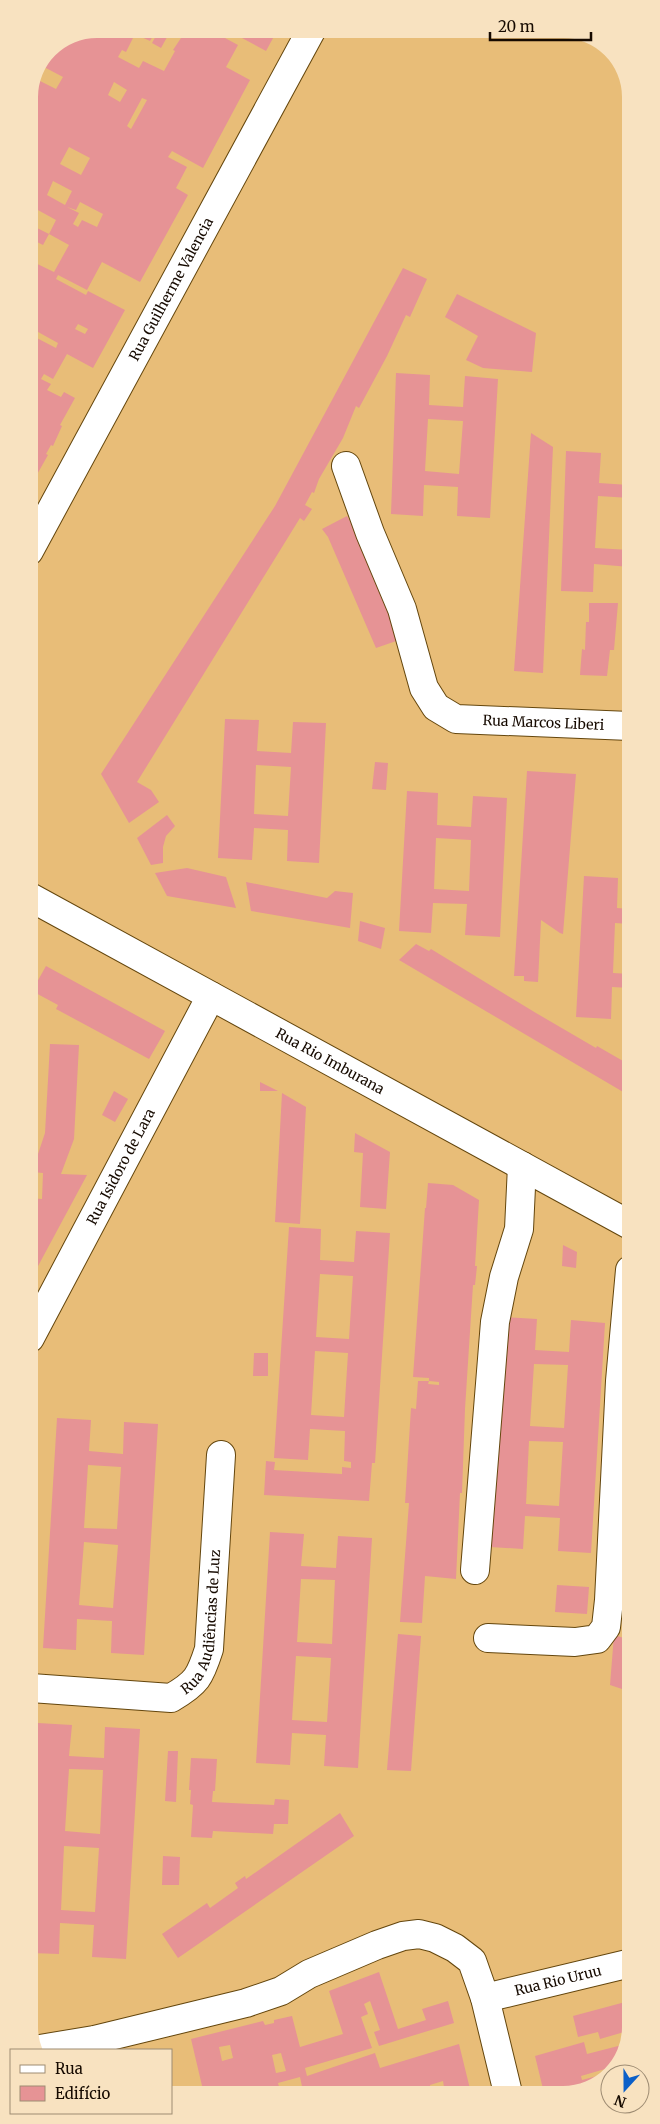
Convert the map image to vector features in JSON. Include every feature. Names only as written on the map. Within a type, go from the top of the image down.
[{"type":"street","name":"Rua Guilherme Valencia","points":[[38,534],[307,38]]},
{"type":"street","name":"Rua Marcos Liberi","points":[[346,466],[370,533],[402,609],[424,688],[436,707],[456,719],[622,726]]},
{"type":"street","name":"Rua Rio Imburana","points":[[38,901],[622,1221]]},
{"type":"street","name":"Rua Isidoro de Lara","points":[[38,1323],[211,996]]},
{"type":"street","points":[[475,1570],[495,1322],[504,1277],[519,1229],[522,1166]]},
{"type":"street","points":[[488,1638],[575,1642],[597,1639],[606,1627],[622,1359]]},
{"type":"street","name":"Rua Audiências de Luz","points":[[38,1688],[171,1698],[188,1688],[200,1675],[209,1649],[220,1455]]},
{"type":"street","points":[[41,2049],[104,2038],[246,2003],[281,1991],[309,1974],[376,1945],[403,1936],[419,1934],[435,1938],[455,1948],[472,1960],[485,1998],[506,2086]]},
{"type":"street","name":"Rua Rio Uruu","points":[[485,1998],[622,1965]]},
{"type":"building","points":[[96,38],[133,38],[126,52],[122,50],[118,57],[139,68],[143,61],[164,71],[175,51],[173,50],[181,38],[225,38],[238,45],[226,67],[250,80],[203,168],[172,151],[168,157],[187,167],[176,188],[188,195],[140,282],[102,262],[87,290],[58,275],[56,279],[86,295],[88,291],[125,310],[93,368],[67,354],[53,379],[44,374],[41,379],[51,384],[47,390],[61,397],[64,392],[75,398],[60,425],[62,426],[53,446],[51,445],[46,454],[48,455],[38,473],[38,339],[56,348],[58,343],[38,332],[38,264],[54,272],[69,245],[49,234],[56,220],[38,210],[39,85],[40,81],[56,89],[63,77],[45,68],[63,47],[74,42]],"holes":[[[114,82],[127,90],[120,102],[108,95]],[[142,98],[147,100],[131,129],[127,126]],[[69,147],[90,158],[81,175],[60,164]],[[53,181],[72,191],[65,205],[47,195]],[[80,202],[103,214],[97,227],[82,220],[78,227],[73,224],[79,213],[67,207],[76,210]],[[78,324],[88,329],[85,334],[75,329]]]},
{"type":"building","points":[[155,38],[167,38],[161,48],[152,43]]},
{"type":"building","points":[[242,38],[273,38],[266,51]]},
{"type":"building","points":[[38,228],[49,234],[43,245],[38,242]]},
{"type":"building","points":[[403,268],[427,279],[410,317],[406,315],[387,356],[359,408],[356,406],[343,438],[319,479],[314,493],[312,492],[305,505],[312,509],[304,521],[300,518],[137,782],[151,790],[159,802],[129,823],[101,774],[275,506]]},
{"type":"building","points":[[457,294],[536,333],[532,372],[483,368],[466,360],[478,336],[445,317]]},
{"type":"building","points":[[396,373],[430,375],[429,405],[463,407],[465,376],[498,379],[490,518],[457,516],[458,487],[424,485],[423,516],[391,514]],"holes":[[[428,419],[463,421],[459,474],[425,471]]]},
{"type":"building","points":[[531,433],[553,447],[543,673],[514,671]]},
{"type":"building","points":[[566,451],[601,453],[599,483],[622,485],[622,498],[598,496],[595,548],[622,550],[622,566],[594,564],[593,592],[561,591]]},
{"type":"building","points":[[347,516],[364,545],[402,639],[376,648],[328,537],[322,529]]},
{"type":"building","points":[[589,603],[618,603],[614,650],[610,650],[607,676],[580,675],[582,649],[585,650],[586,622],[589,622]]},
{"type":"building","points":[[225,719],[259,720],[257,751],[291,753],[293,722],[326,723],[319,863],[287,861],[288,830],[254,828],[252,860],[218,858]],"holes":[[[256,765],[291,767],[288,816],[254,814]]]},
{"type":"building","points":[[375,762],[388,763],[386,790],[372,789]]},
{"type":"building","points":[[527,771],[576,774],[563,934],[541,920],[538,982],[524,981],[524,976],[514,976]]},
{"type":"building","points":[[407,791],[438,793],[437,825],[471,827],[473,796],[507,798],[500,937],[465,935],[467,904],[433,903],[431,933],[399,931]],"holes":[[[436,838],[471,840],[469,891],[434,889]]]},
{"type":"building","points":[[167,815],[175,826],[166,836],[163,847],[163,863],[151,865],[137,838]]},
{"type":"building","points":[[187,868],[226,877],[236,908],[167,896],[155,873]]},
{"type":"building","points":[[584,876],[618,878],[617,908],[622,908],[622,923],[615,923],[613,973],[622,974],[622,988],[612,987],[611,1019],[576,1017]]},
{"type":"building","points":[[246,882],[327,898],[335,891],[353,893],[350,928],[251,911]]},
{"type":"building","points":[[360,921],[385,928],[381,949],[358,941]]},
{"type":"building","points":[[416,944],[429,951],[431,949],[596,1048],[597,1046],[622,1060],[622,1091],[399,960]]},
{"type":"building","points":[[46,966],[165,1031],[149,1059],[56,1009],[58,1005],[38,994],[38,980]]},
{"type":"building","points":[[50,1044],[79,1045],[74,1139],[61,1174],[87,1175],[38,1266],[38,1199],[42,1199],[43,1173],[38,1173],[38,1154],[45,1133]]},
{"type":"building","points":[[260,1082],[278,1091],[260,1091]]},
{"type":"building","points":[[114,1091],[128,1099],[115,1122],[102,1115]]},
{"type":"building","points":[[282,1093],[306,1107],[300,1224],[275,1222]]},
{"type":"building","points":[[355,1133],[390,1152],[386,1209],[360,1207],[363,1153],[354,1152]]},
{"type":"building","points":[[428,1183],[453,1185],[479,1200],[475,1266],[477,1266],[475,1285],[473,1285],[456,1579],[425,1576],[422,1623],[400,1622],[409,1503],[405,1503],[411,1408],[416,1409],[418,1381],[429,1381],[429,1378],[413,1377]],"holes":[[[429,1381],[439,1382],[439,1385],[428,1384]]]},
{"type":"building","points":[[289,1227],[321,1229],[320,1260],[354,1262],[356,1231],[390,1233],[375,1463],[372,1463],[369,1501],[264,1495],[266,1461],[275,1462],[274,1470],[342,1474],[342,1467],[351,1468],[351,1462],[344,1461],[345,1431],[310,1429],[308,1460],[274,1458]],"holes":[[[320,1274],[353,1276],[349,1339],[316,1337]],[[315,1351],[348,1353],[344,1417],[311,1415]]]},
{"type":"building","points":[[563,1245],[577,1252],[576,1268],[562,1266]]},
{"type":"building","points":[[503,1317],[537,1319],[535,1350],[569,1352],[571,1320],[605,1323],[591,1553],[558,1551],[560,1518],[525,1516],[523,1549],[490,1547]],"holes":[[[534,1364],[568,1365],[564,1428],[530,1426]],[[529,1441],[563,1442],[559,1506],[526,1504]]]},
{"type":"building","points":[[254,1353],[268,1353],[268,1376],[253,1376]]},
{"type":"building","points":[[57,1418],[91,1420],[89,1451],[123,1454],[124,1422],[158,1424],[144,1655],[111,1653],[112,1621],[77,1619],[76,1650],[43,1648]],"holes":[[[88,1465],[121,1467],[117,1529],[84,1528]],[[84,1542],[118,1545],[113,1608],[79,1605]]]},
{"type":"building","points":[[270,1532],[304,1534],[301,1566],[336,1568],[338,1536],[372,1538],[358,1768],[324,1766],[326,1735],[292,1733],[290,1765],[256,1763]],"holes":[[[301,1579],[335,1580],[332,1644],[297,1642]],[[296,1656],[331,1658],[327,1722],[292,1720]]]},
{"type":"building","points":[[622,1533],[622,1570],[619,1569]]},
{"type":"building","points":[[557,1585],[589,1587],[587,1614],[555,1612]]},
{"type":"building","points":[[618,1586],[622,1588],[622,1620],[616,1618]]},
{"type":"building","points":[[398,1634],[421,1636],[411,1771],[387,1770]]},
{"type":"building","points":[[614,1635],[622,1637],[622,1689],[610,1685]]},
{"type":"building","points":[[38,1723],[72,1725],[69,1756],[104,1758],[105,1727],[140,1729],[126,1959],[92,1957],[94,1925],[60,1923],[59,1954],[38,1953]],"holes":[[[69,1769],[103,1770],[100,1834],[65,1831]],[[64,1846],[99,1848],[95,1912],[61,1910]]]},
{"type":"building","points":[[168,1751],[178,1751],[176,1802],[165,1801]]},
{"type":"building","points":[[191,1758],[217,1759],[215,1791],[213,1791],[212,1802],[274,1805],[275,1799],[289,1800],[288,1824],[274,1824],[273,1834],[213,1831],[212,1838],[191,1837],[193,1805],[190,1804],[191,1790],[189,1790]]},
{"type":"building","points":[[340,1813],[354,1836],[178,1958],[162,1934],[207,1903],[210,1908],[238,1888],[235,1883],[245,1876],[246,1879]]},
{"type":"building","points":[[163,1856],[180,1857],[179,1885],[162,1885]]},
{"type":"building","points":[[379,1972],[398,2029],[426,2020],[422,2009],[448,2001],[454,2023],[379,2046],[374,2032],[380,2030],[370,2001],[364,2004],[368,2014],[361,2017],[372,2048],[305,2068],[307,2076],[375,2053],[380,2068],[459,2044],[469,2086],[444,2086],[443,2081],[430,2086],[302,2086],[300,2077],[278,2083],[279,2086],[202,2086],[191,2039],[263,2021],[265,2025],[274,2023],[274,2020],[292,2016],[300,2047],[343,2034],[329,1991]],"holes":[[[230,2045],[233,2058],[222,2061],[219,2047]],[[281,2053],[286,2071],[276,2073],[272,2055]]]},
{"type":"building","points":[[622,2003],[622,2033],[600,2039],[598,2032],[578,2037],[573,2016]]},
{"type":"building","points":[[584,2042],[587,2054],[619,2046],[610,2064],[600,2064],[600,2070],[581,2076],[582,2080],[599,2076],[597,2077],[579,2085],[542,2086],[535,2056]]}]
